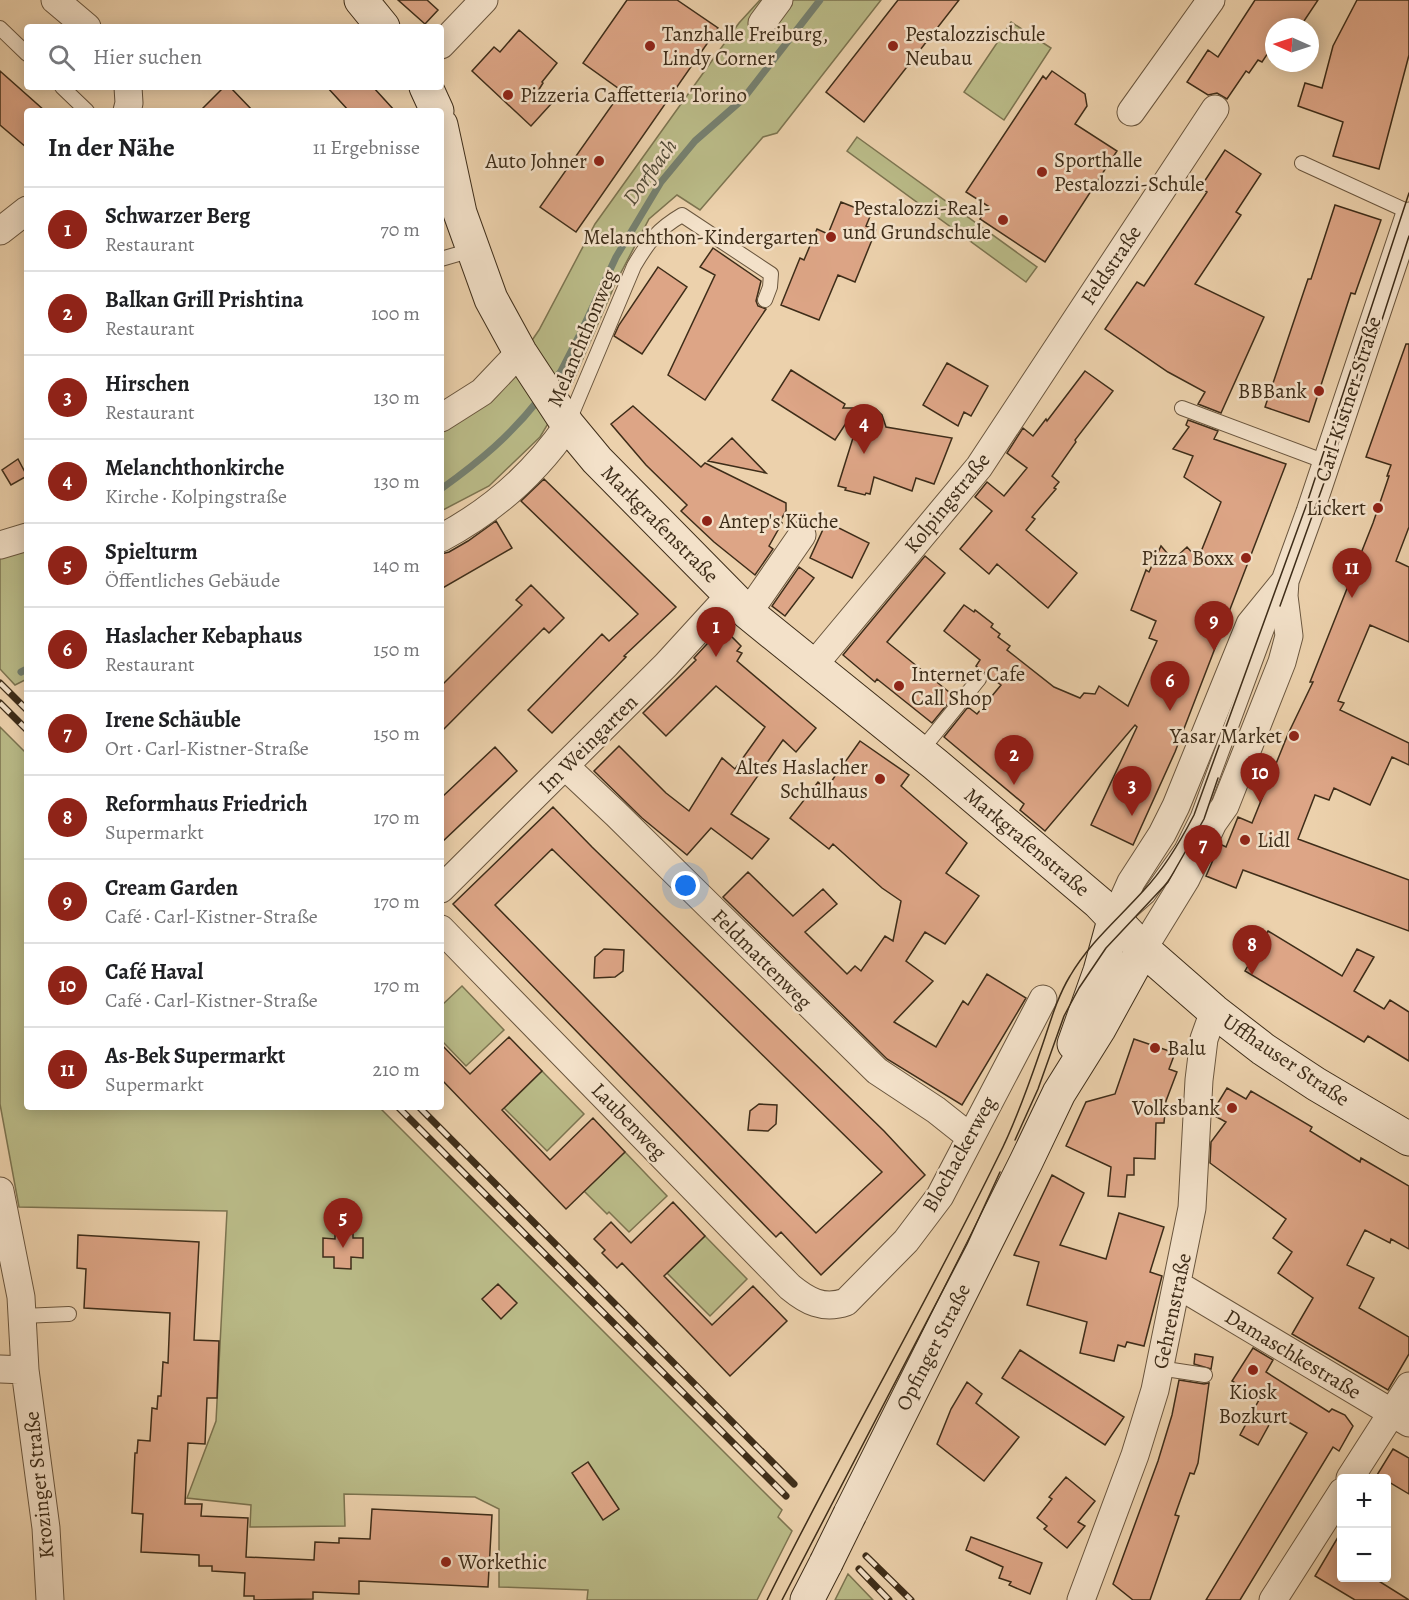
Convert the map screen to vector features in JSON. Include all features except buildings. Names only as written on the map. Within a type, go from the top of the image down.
[{"type":"street","points":[[55,0],[83,24]]},
{"type":"street","points":[[361,0],[381,24]]},
{"type":"street","points":[[444,42],[484,0]]},
{"type":"street","points":[[762,23],[779,0]]},
{"type":"street","points":[[1131,112],[1211,0]]},
{"type":"street","points":[[128,90],[128,108]]},
{"type":"street","points":[[427,90],[436,108]]},
{"type":"street","name":"Feldstraße","points":[[1068,330],[1215,109]]},
{"type":"street","name":"Markgrafenstraße","points":[[444,139],[460,213],[491,299],[545,389],[597,460],[739,604],[1099,903],[1143,949]]},
{"type":"street","points":[[0,231],[24,212]]},
{"type":"street","name":"Carl-Kistner-Straße","points":[[1143,949],[1186,879],[1213,823],[1225,806],[1282,662],[1289,636],[1284,596],[1285,581],[1409,214]]},
{"type":"street","name":"Kolpingstraße","points":[[813,666],[979,467],[1068,330]]},
{"type":"street","points":[[444,416],[482,392],[545,389],[551,449],[503,498],[444,536]]},
{"type":"street","name":"Im Weingarten","points":[[444,886],[666,665],[739,604],[802,535]]},
{"type":"street","points":[[0,545],[24,538]]},
{"type":"street","name":"Carl-Kistner-Straße","points":[[1116,922],[1131,882],[1162,834],[1176,806],[1250,624],[1285,581]]},
{"type":"street","name":"Feldmattenweg","points":[[566,767],[877,1071],[936,1110],[970,1137]]},
{"type":"street","name":"Opfinger Straße","points":[[1059,1093],[1082,1018],[1116,922]]},
{"type":"street","name":"Laubenweg","points":[[444,932],[790,1287],[805,1299],[822,1304]]},
{"type":"street","name":"Opfinger Straße","points":[[807,1600],[1059,1093],[1099,1029],[1143,949]]},
{"type":"street","name":"Uffhauser Straße","points":[[1143,949],[1214,1011],[1263,1049],[1316,1084],[1409,1139]]},
{"type":"street","name":"Blochackerweg","points":[[822,1304],[834,1306],[846,1302],[906,1241],[940,1196],[1043,999]]},
{"type":"street","name":"Gehrenstraße","points":[[1081,1600],[1136,1455],[1178,1285],[1192,1208],[1204,1039],[1214,1011]]},
{"type":"street","name":"Krozinger Straße","points":[[0,1191],[21,1297],[22,1316],[13,1370],[46,1528],[50,1600]]},
{"type":"street","name":"Damaschkestraße","points":[[1178,1285],[1400,1418]]},
{"type":"street","points":[[1354,1474],[1400,1418],[1409,1386]]},
{"type":"street","points":[[1283,1596],[1337,1499]]},
{"type":"lane","points":[[0,28],[24,51]]},
{"type":"lane","points":[[65,90],[84,108]]},
{"type":"lane","points":[[1302,163],[1409,214]]},
{"type":"lane","name":"Melanchthonweg","points":[[545,389],[634,266],[645,247],[662,227],[682,214],[771,274],[770,287],[765,300]]},
{"type":"lane","points":[[444,258],[472,250]]},
{"type":"lane","points":[[1182,408],[1326,462]]},
{"type":"lane","points":[[920,752],[979,679]]},
{"type":"lane","points":[[22,1316],[69,1314]]},
{"type":"lane","points":[[1159,1368],[1205,1375]]},
{"type":"green space","points":[[760,0],[881,0],[777,133],[763,137],[700,210],[677,195],[649,219],[616,282],[573,382],[540,437],[489,486],[444,509],[444,424],[520,358],[539,330],[595,224],[739,23]]},
{"type":"green space","points":[[1011,22],[1051,48],[1004,120],[964,92]]},
{"type":"green space","points":[[857,137],[1037,267],[1026,282],[847,151]]},
{"type":"green space","points":[[24,551],[24,680],[15,685],[0,669],[0,557]]},
{"type":"green space","points":[[0,727],[24,751],[24,1110],[382,1110],[782,1510],[778,1517],[792,1531],[757,1600],[587,1600],[588,1590],[499,1587],[499,1509],[475,1497],[344,1494],[345,1526],[250,1527],[251,1505],[187,1498],[216,1421],[227,1211],[19,1207],[0,1104]]},
{"type":"green space","points":[[462,986],[504,1030],[466,1066],[444,1043],[444,1003]]},
{"type":"green space","points":[[542,1071],[584,1114],[547,1151],[504,1108]]},
{"type":"green space","points":[[625,1152],[667,1196],[629,1232],[584,1191]]},
{"type":"green space","points":[[705,1236],[747,1279],[710,1316],[667,1273]]},
{"type":"green space","points":[[848,1574],[873,1600],[835,1600]]},
{"type":"waterway","name":"Dorfbach","points":[[552,383],[561,371],[581,332],[616,257],[661,182],[695,141],[743,99],[820,0]]},
{"type":"waterway","name":"Dorfbach","points":[[444,487],[494,447],[540,398]]},
{"type":"tram line","points":[[767,1600],[942,1269],[1004,1144],[1021,1105],[1065,985],[1095,942],[1159,873],[1178,845],[1194,815],[1306,506],[1409,193]]},
{"type":"tram line","points":[[1280,606],[1380,326],[1409,236]]},
{"type":"tram line","points":[[1015,1140],[1038,1089],[1064,1016],[1079,988],[1106,948],[1168,882],[1204,819],[1218,778]]},
{"type":"tram line","points":[[782,1600],[967,1244],[1000,1172]]},
{"type":"railway","points":[[0,683],[24,707]]},
{"type":"railway","points":[[0,703],[24,727]]},
{"type":"railway","points":[[401,1110],[786,1496]]},
{"type":"railway","points":[[422,1110],[794,1484]]},
{"type":"railway","points":[[866,1556],[911,1600]]},
{"type":"railway","points":[[859,1569],[889,1600]]},
{"type":"place","name":"Tanzhalle Freiburg, Lindy Corner","points":[[650,46]]},
{"type":"place","name":"Pestalozzischule Neubau","points":[[893,46]]},
{"type":"place","name":"Pizzeria Caffetteria Torino","points":[[508,95]]},
{"type":"place","name":"Auto Johner","points":[[599,161]]},
{"type":"place","name":"Sporthalle Pestalozzi-Schule","points":[[1042,172]]},
{"type":"place","name":"Pestalozzi-Real- und Grundschule","points":[[1003,220]]},
{"type":"place","name":"Melanchthon-Kindergarten","points":[[831,237]]},
{"type":"place","name":"BBBank","points":[[1319,391]]},
{"type":"place","name":"Melanchthonkirche","points":[[864,454]]},
{"type":"place","name":"Lickert","points":[[1378,508]]},
{"type":"place","name":"Antep's Küche","points":[[707,521]]},
{"type":"place","name":"Pizza Boxx","points":[[1246,558]]},
{"type":"place","name":"As-Bek Supermarkt","points":[[1352,598]]},
{"type":"place","name":"Cream Garden","points":[[1214,651]]},
{"type":"place","name":"Schwarzer Berg","points":[[716,657]]},
{"type":"place","name":"Internet Cafe Call Shop","points":[[899,686]]},
{"type":"place","name":"Haslacher Kebaphaus","points":[[1170,711]]},
{"type":"place","name":"Yasar Market","points":[[1294,736]]},
{"type":"place","name":"Altes Haslacher Schulhaus","points":[[880,779]]},
{"type":"place","name":"Balkan Grill Prishtina","points":[[1014,785]]},
{"type":"place","name":"Café Haval","points":[[1260,803]]},
{"type":"place","name":"Hirschen","points":[[1132,816]]},
{"type":"place","name":"Lidl","points":[[1245,840]]},
{"type":"place","name":"Irene Schäuble","points":[[1203,875]]},
{"type":"place","name":"Reformhaus Friedrich","points":[[1252,975]]},
{"type":"place","name":"Balu","points":[[1155,1048]]},
{"type":"place","name":"Volksbank","points":[[1232,1108]]},
{"type":"place","name":"Spielturm","points":[[343,1248]]},
{"type":"place","name":"Kiosk Bozkurt","points":[[1253,1370]]},
{"type":"place","name":"Workethic","points":[[446,1562]]}]
